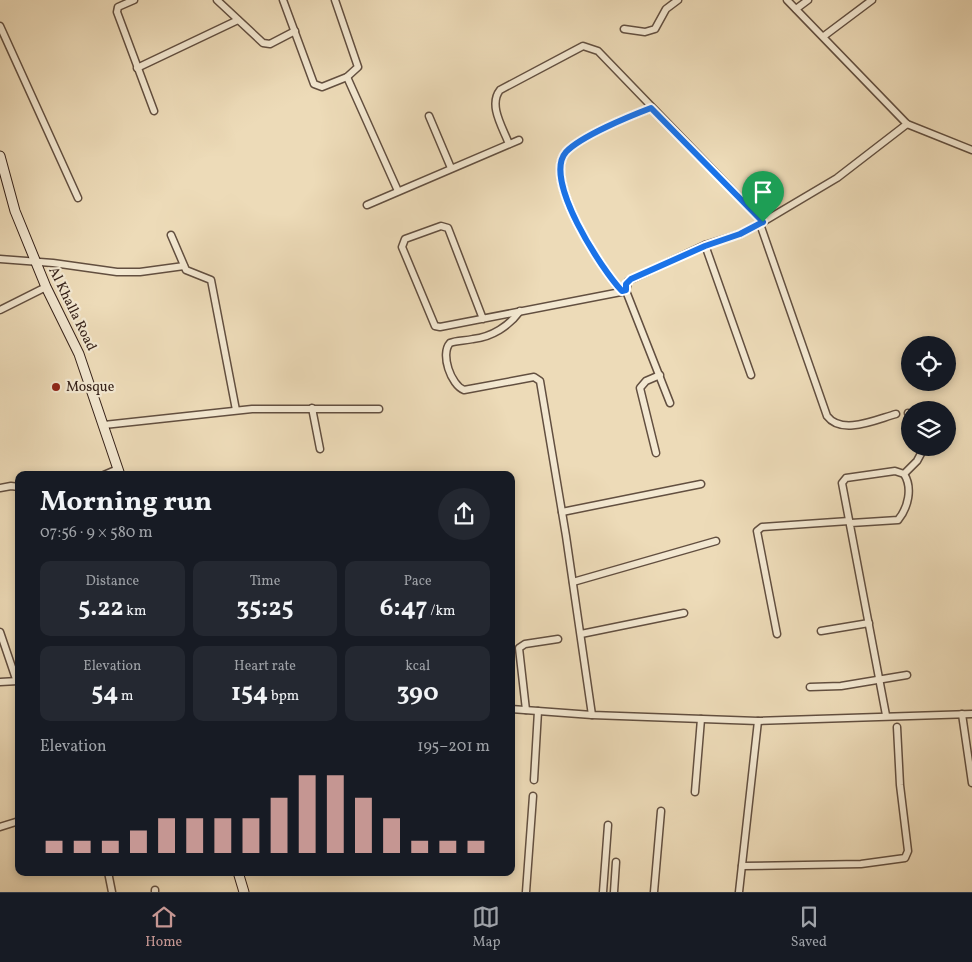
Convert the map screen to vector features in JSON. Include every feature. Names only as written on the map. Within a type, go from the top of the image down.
[{"type":"street","points":[[134,0],[118,7],[117,12],[154,111]]},
{"type":"street","points":[[217,0],[263,43],[270,44],[295,31]]},
{"type":"street","points":[[283,0],[316,86],[326,87],[347,77],[358,67],[335,0]]},
{"type":"street","points":[[624,29],[645,32],[655,29],[666,9],[678,0]]},
{"type":"street","points":[[787,0],[824,36],[907,124],[972,150]]},
{"type":"street","points":[[796,9],[808,0]]},
{"type":"street","points":[[824,36],[872,0]]},
{"type":"street","points":[[137,68],[238,20]]},
{"type":"street","points":[[0,26],[78,198]]},
{"type":"street","points":[[509,144],[494,105],[495,96],[500,90],[583,46],[598,51],[762,223],[827,416],[833,423],[846,426],[896,414]]},
{"type":"street","points":[[347,77],[398,191]]},
{"type":"street","points":[[651,108],[626,118],[568,150],[562,161],[565,195],[583,234],[606,273],[624,291],[670,403]]},
{"type":"street","points":[[429,116],[451,168]]},
{"type":"street","points":[[624,291],[626,284],[631,279],[762,223],[837,178],[907,124]]},
{"type":"street","points":[[367,205],[519,140]]},
{"type":"street","name":"Al Khalla Road","points":[[0,156],[15,211],[34,262],[79,354],[119,471]]},
{"type":"street","points":[[482,319],[448,228],[441,226],[406,240],[402,247],[435,326],[440,327],[482,319],[520,311],[624,291]]},
{"type":"street","points":[[171,234],[184,266],[189,272],[211,280],[236,410]]},
{"type":"street","points":[[705,246],[751,375]]},
{"type":"street","points":[[0,259],[117,272],[140,272],[184,266]]},
{"type":"street","points":[[0,310],[46,287]]},
{"type":"street","points":[[520,311],[508,325],[494,332],[475,339],[450,343],[446,349],[447,364],[457,385],[464,390],[534,377],[539,379],[562,512],[592,715]]},
{"type":"street","points":[[656,453],[640,388],[646,380],[660,375]]},
{"type":"street","points":[[312,408],[320,449]]},
{"type":"street","points":[[104,425],[236,410],[378,408]]},
{"type":"street","points":[[904,474],[919,456]]},
{"type":"street","points":[[886,715],[842,483],[844,479],[894,471],[904,474]]},
{"type":"street","points":[[777,634],[757,530],[762,527],[898,520],[908,497],[909,488],[904,474]]},
{"type":"street","points":[[562,512],[701,484]]},
{"type":"street","points":[[0,488],[15,486]]},
{"type":"street","points":[[573,582],[716,541]]},
{"type":"street","points":[[581,634],[684,613]]},
{"type":"street","points":[[821,631],[869,623]]},
{"type":"street","points":[[1,636],[15,674]]},
{"type":"street","points":[[526,710],[519,648],[525,644],[558,639]]},
{"type":"street","points":[[810,687],[841,686],[879,678],[907,675]]},
{"type":"street","points":[[0,682],[15,680]]},
{"type":"street","points":[[515,709],[592,715],[758,721],[886,715],[972,714]]},
{"type":"street","points":[[534,780],[538,710]]},
{"type":"street","points":[[962,714],[972,784]]},
{"type":"street","points":[[695,792],[701,719]]},
{"type":"street","points":[[739,892],[758,721]]},
{"type":"street","points":[[742,866],[861,864],[905,858],[908,851],[900,785],[897,727]]},
{"type":"street","points":[[526,892],[533,796]]},
{"type":"street","points":[[654,892],[661,811]]},
{"type":"street","points":[[0,827],[15,822]]},
{"type":"street","points":[[603,892],[608,825]]},
{"type":"street","points":[[614,892],[616,862]]},
{"type":"street","points":[[109,876],[112,892]]},
{"type":"street","points":[[239,876],[244,892]]},
{"type":"place","name":"Mosque","points":[[56,387]]},
{"type":"route","points":[[651,108],[763,222],[740,234],[705,246],[631,279],[626,284],[626,290],[622,291],[601,265],[583,234],[569,204],[562,183],[562,161],[568,150],[626,118],[651,108]]}]
